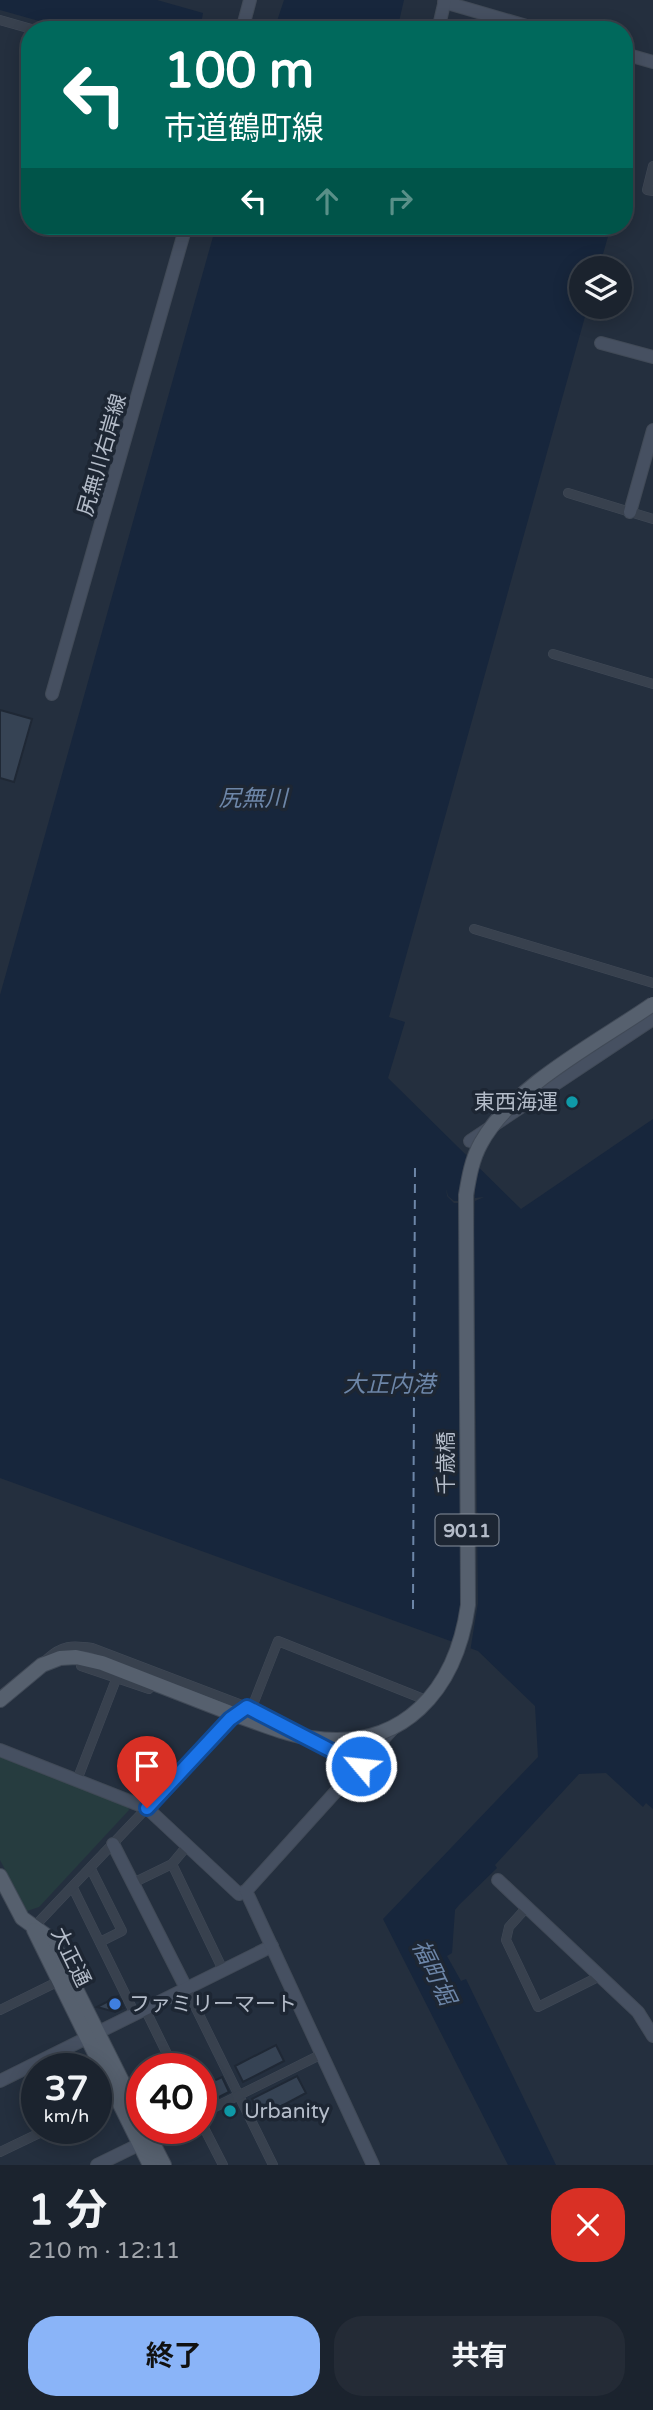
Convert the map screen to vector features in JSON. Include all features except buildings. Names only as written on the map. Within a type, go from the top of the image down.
[{"type":"main road","name":"千歳橋","points":[[76,1661],[102,1663],[271,1728],[312,1738],[340,1740],[370,1735],[403,1721],[438,1690],[457,1656],[468,1605],[466,1195],[471,1166],[489,1130],[522,1096],[653,1004]]},
{"type":"main road","points":[[0,1700],[41,1665],[76,1661]]},
{"type":"main road","points":[[0,1876],[22,1918],[33,1928]]},
{"type":"main road","name":"大正通","points":[[33,1928],[59,1981],[126,2093]]},
{"type":"main road","name":"大正通","points":[[33,1928],[51,1939],[116,2095],[126,2109]]},
{"type":"main road","name":"大正通","points":[[146,2144],[150,2165]]},
{"type":"main road","name":"大正通","points":[[150,2144],[164,2165]]},
{"type":"street","points":[[244,21],[250,0]]},
{"type":"street","points":[[440,21],[444,1],[510,21]]},
{"type":"street","points":[[0,20],[21,26]]},
{"type":"street","points":[[633,56],[653,62]]},
{"type":"street","points":[[653,166],[646,190],[653,191]]},
{"type":"street","name":"尻無川右岸線","points":[[52,694],[183,235]]},
{"type":"street","points":[[601,343],[653,357]]},
{"type":"street","points":[[630,512],[653,430]]},
{"type":"street","points":[[568,494],[653,519]]},
{"type":"street","points":[[553,654],[653,684]]},
{"type":"street","points":[[474,929],[653,983]]},
{"type":"street","points":[[470,1141],[653,1019]]},
{"type":"street","points":[[0,1749],[147,1808],[239,1894],[246,1891],[421,1698],[278,1641],[254,1702],[230,1719],[147,1808],[113,1844],[73,1888],[33,1928]]},
{"type":"street","points":[[41,1665],[60,1647],[92,1648],[247,1707],[361,1766]]},
{"type":"street","points":[[76,1661],[230,1719]]},
{"type":"street","points":[[77,1780],[117,1677]]},
{"type":"street","points":[[113,1844],[273,2165]]},
{"type":"street","points":[[133,1883],[172,1864],[187,1846]]},
{"type":"street","points":[[172,1864],[223,1970]]},
{"type":"street","points":[[91,1868],[122,1931],[100,1942]]},
{"type":"street","points":[[498,1880],[638,2012],[653,2036]]},
{"type":"street","points":[[73,1888],[100,1942],[165,2053]]},
{"type":"street","points":[[246,1891],[370,2164]]},
{"type":"street","points":[[527,1907],[509,1927],[506,1940],[538,2007],[600,1976]]},
{"type":"street","points":[[0,2081],[272,1946]]},
{"type":"street","points":[[0,2010],[59,1981]]},
{"type":"street","points":[[217,2106],[322,2054]]},
{"type":"street","points":[[112,2097],[116,2095]]},
{"type":"street","points":[[0,2152],[21,2142]]},
{"type":"street","points":[[97,2165],[133,2144]]},
{"type":"street","points":[[212,2144],[223,2165]]},
{"type":"green space","points":[[0,1755],[128,1806],[129,1810],[39,1907],[27,1911],[0,1860]]},
{"type":"water","points":[[0,0],[157,0],[203,13],[202,21],[39,21],[0,10]]},
{"type":"water","points":[[284,0],[404,0],[399,21],[277,21]]},
{"type":"water","points":[[213,235],[608,235],[602,256],[569,256],[569,319],[584,319],[389,1017],[405,1022],[388,1078],[521,1209],[653,1119],[653,1809],[646,1803],[643,1807],[606,1773],[579,1774],[495,1865],[497,1868],[455,1910],[452,1953],[447,1956],[461,1981],[466,1979],[556,2165],[508,2165],[383,1919],[538,1757],[535,1706],[478,1651],[0,1478],[0,995]]},
{"type":"pier","points":[[475,1176],[475,1198],[484,1197],[475,1201],[474,1231],[477,1512],[488,1523],[486,1544],[486,1523],[477,1515],[478,1603],[470,1652],[453,1646],[461,1604],[460,1515],[451,1524],[449,1544],[449,1524],[460,1513],[459,1203],[454,1203],[447,1196],[446,1188],[448,1196],[459,1201],[462,1181]]},
{"type":"ferry route","points":[[413,1609],[417,1166]]},
{"type":"place","name":"東西海運","points":[[572,1102]]},
{"type":"place","name":"ファミリーマート","points":[[115,2004]]},
{"type":"place","name":"Urbanity","points":[[230,2111]]},
{"type":"route","points":[[147,1808],[230,1719],[247,1707],[361,1766]]},
{"type":"water label","name":"尻無川","points":[[253,798]]},
{"type":"water label","name":"大正内港","points":[[389,1384]]},
{"type":"water label","name":"福町堀","points":[[434,1972]]}]
